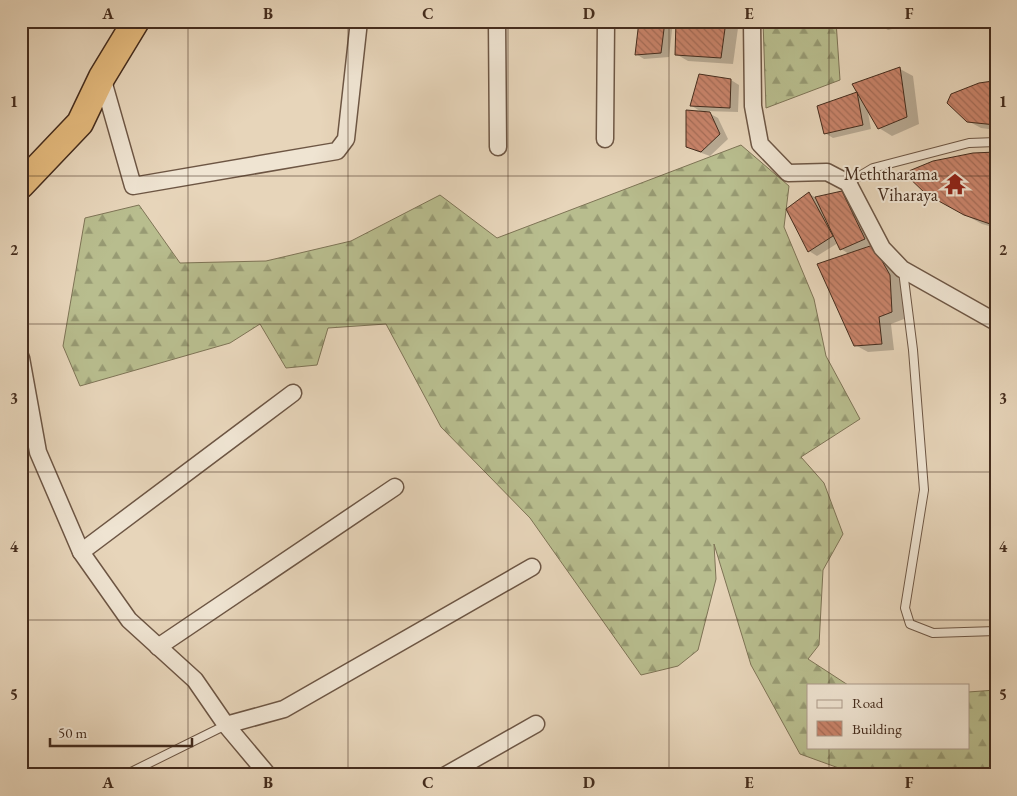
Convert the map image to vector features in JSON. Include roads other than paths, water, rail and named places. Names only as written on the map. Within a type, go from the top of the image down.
[{"type":"highway","points":[[21,185],[80,123],[102,77],[136,21]]},
{"type":"street","points":[[102,77],[133,186],[337,151],[346,139],[359,21]]},
{"type":"street","points":[[497,21],[498,147]]},
{"type":"street","points":[[604,138],[606,21]]},
{"type":"street","points":[[752,21],[753,106],[760,144],[788,173],[827,172],[848,183],[882,248],[902,269],[996,322]]},
{"type":"street","points":[[21,358],[38,452],[81,552],[129,620],[195,680],[226,725],[268,775]]},
{"type":"street","points":[[81,552],[293,393]]},
{"type":"street","points":[[158,647],[395,487]]},
{"type":"street","points":[[226,725],[284,709],[532,566]]},
{"type":"street","points":[[446,775],[536,724]]},
{"type":"lane","points":[[848,183],[873,168],[969,143],[996,142]]},
{"type":"lane","points":[[902,269],[913,350],[924,490],[905,608],[910,624],[933,633],[996,631]]},
{"type":"lane","points":[[125,775],[226,725]]},
{"type":"place","name":"Meththarama Viharaya","points":[[955,184]]}]
